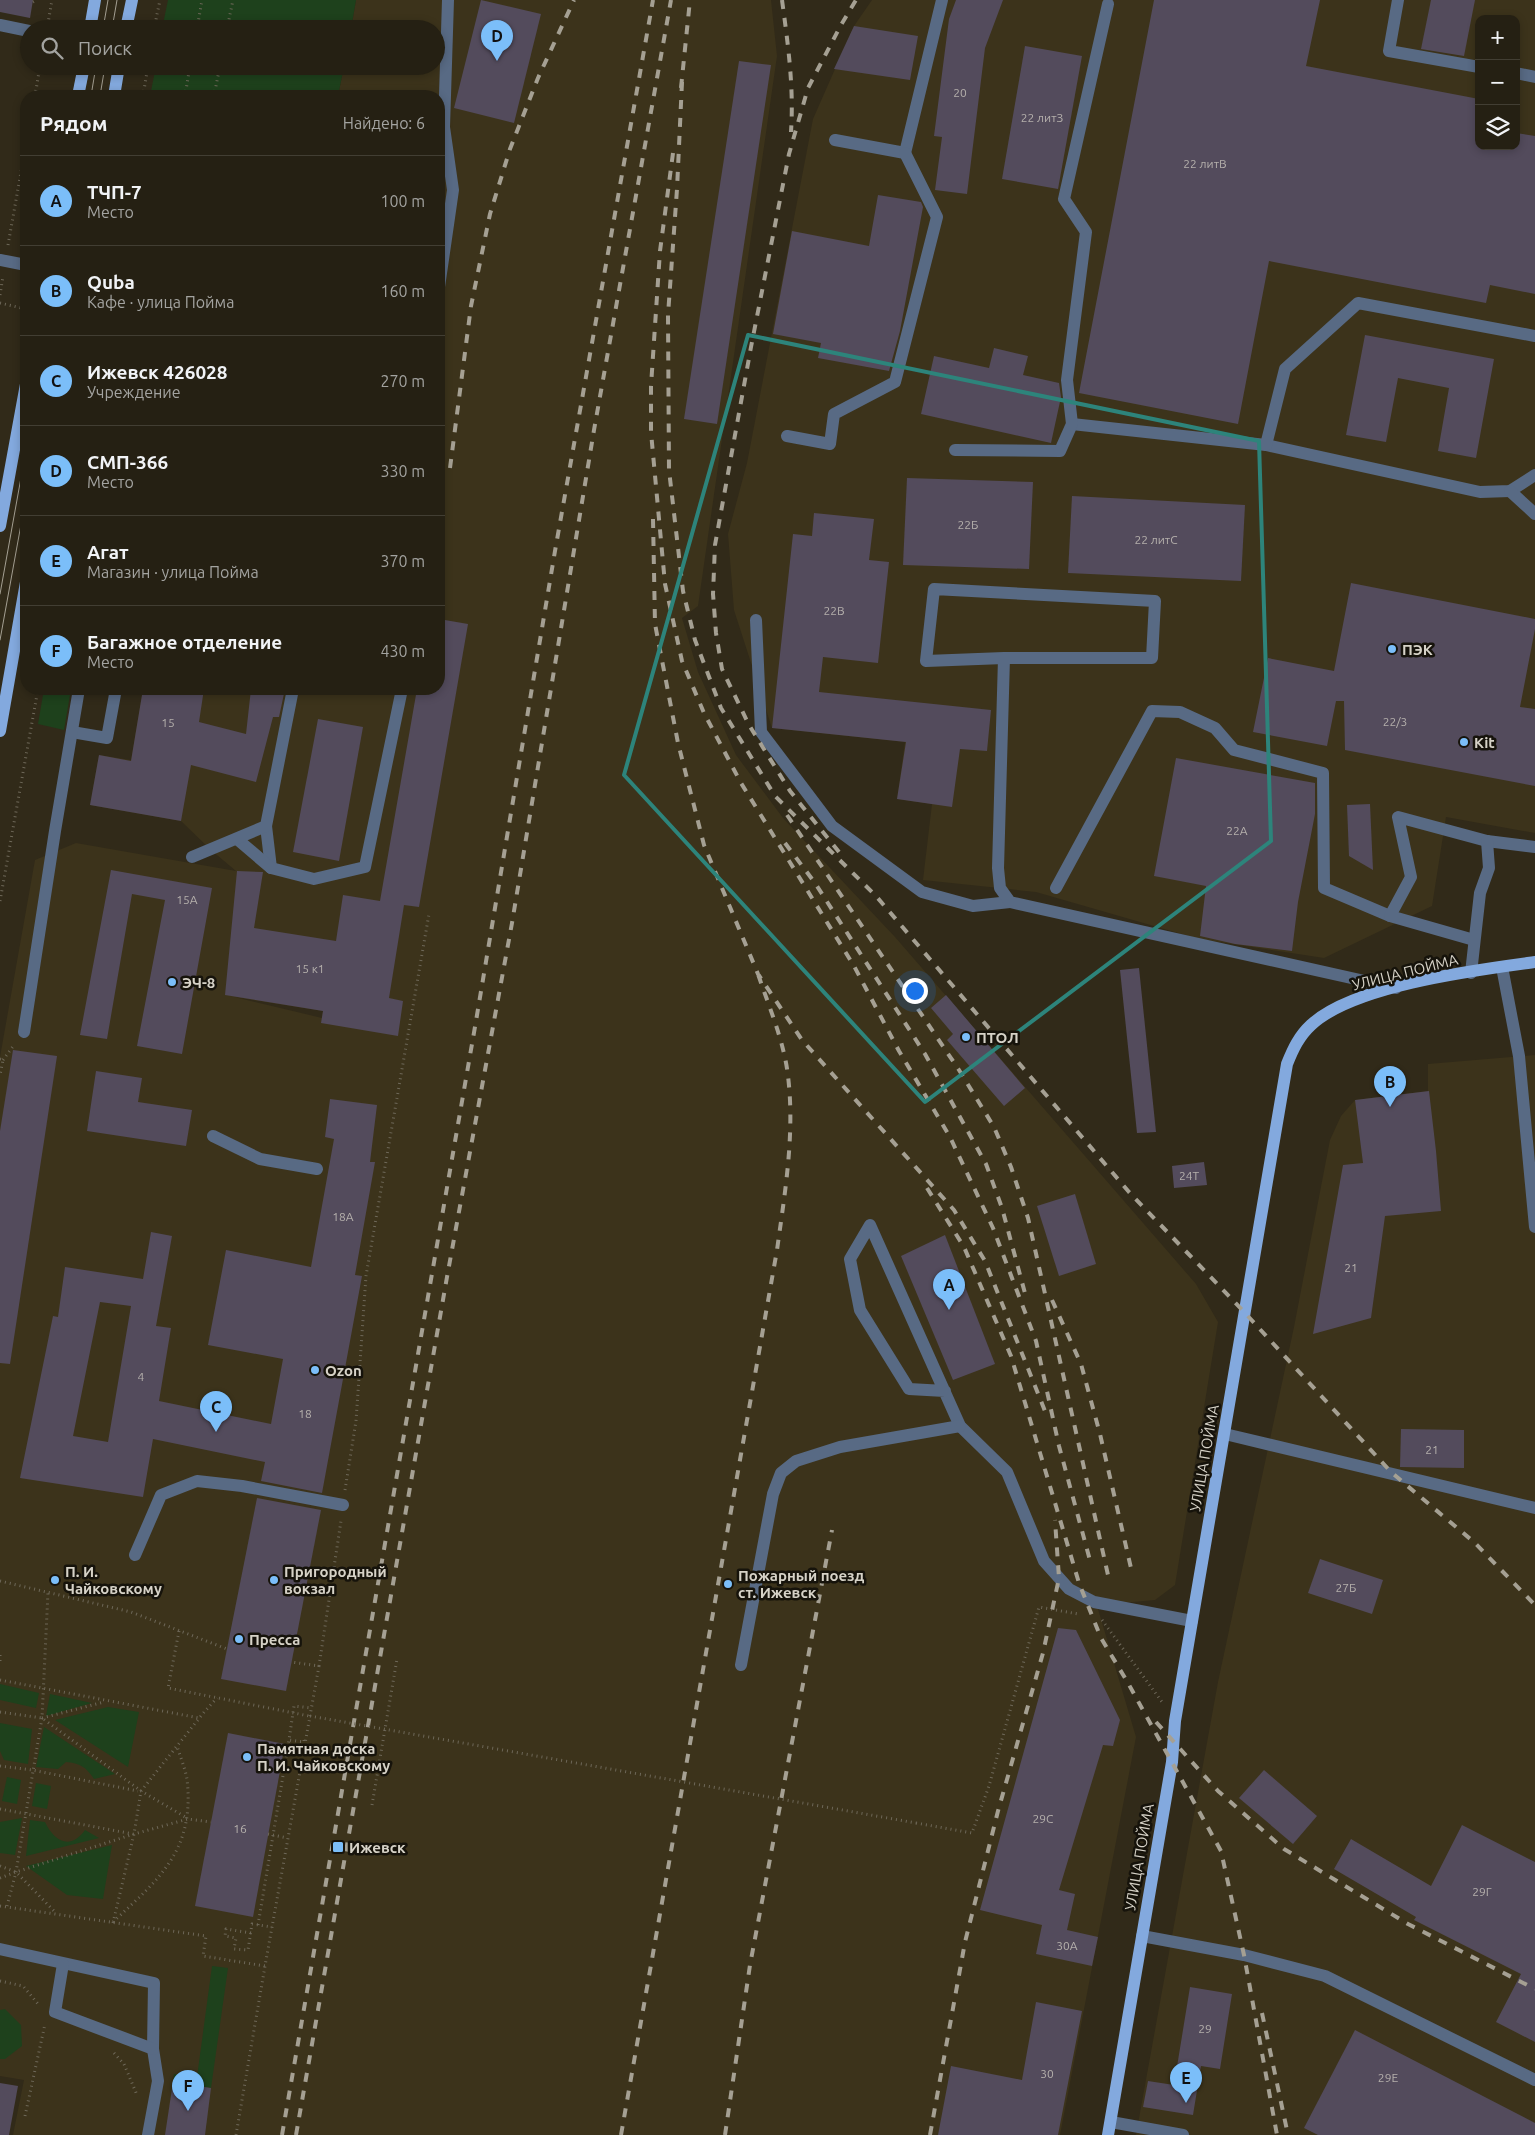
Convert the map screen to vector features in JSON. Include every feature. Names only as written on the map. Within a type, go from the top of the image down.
[{"type":"main road","points":[[92,20],[95,0]]},
{"type":"main road","points":[[128,20],[132,0]]},
{"type":"main road","points":[[79,90],[82,75]]},
{"type":"main road","points":[[115,90],[118,75]]},
{"type":"main road","points":[[0,526],[20,417]]},
{"type":"main road","points":[[0,731],[20,616]]},
{"type":"main road","name":"УЛИЦА ПОЙМА","points":[[1108,2135],[1172,1762],[1175,1721],[1287,1064],[1296,1041],[1311,1025],[1328,1012],[1356,999],[1396,988],[1535,962]]},
{"type":"street","points":[[445,24],[448,0]]},
{"type":"street","points":[[787,436],[830,444],[834,414],[895,382],[937,217],[905,153],[942,0]]},
{"type":"street","points":[[1398,0],[1389,51],[1475,66]]},
{"type":"street","points":[[955,450],[1060,451],[1072,424],[1067,380],[1086,232],[1064,199],[1108,4]]},
{"type":"street","points":[[0,26],[20,30]]},
{"type":"street","points":[[1520,74],[1535,77]]},
{"type":"street","points":[[442,75],[442,90]]},
{"type":"street","points":[[445,134],[453,190],[445,245]]},
{"type":"street","points":[[835,140],[905,153]]},
{"type":"street","points":[[3,261],[20,264]]},
{"type":"street","points":[[1266,445],[1285,369],[1358,303],[1535,336]]},
{"type":"street","points":[[1072,424],[1266,445],[1480,492],[1510,491],[1535,475]]},
{"type":"street","points":[[1510,491],[1535,514]]},
{"type":"street","points":[[934,589],[1155,601],[1152,658],[1004,658],[926,661],[934,589]]},
{"type":"street","points":[[756,620],[761,732],[832,826],[922,892],[973,906],[1010,902],[1396,988]]},
{"type":"street","points":[[1004,658],[998,868],[1000,888],[1010,902]]},
{"type":"street","points":[[24,1032],[78,695]]},
{"type":"street","points":[[72,732],[107,738],[113,695]]},
{"type":"street","points":[[271,868],[266,826],[292,695]]},
{"type":"street","points":[[237,839],[271,868],[314,879],[365,867],[401,695]]},
{"type":"street","points":[[1056,888],[1152,711],[1180,712],[1215,728],[1234,750],[1323,773],[1324,888],[1390,916],[1474,940]]},
{"type":"street","points":[[1390,916],[1411,877],[1398,817],[1487,841],[1535,847]]},
{"type":"street","points":[[192,857],[266,826]]},
{"type":"street","points":[[1471,973],[1480,893],[1489,868],[1487,841]]},
{"type":"street","points":[[1502,967],[1519,1056],[1535,1227]]},
{"type":"street","points":[[212,1136],[260,1159],[317,1169]]},
{"type":"street","points":[[945,1391],[909,1389],[860,1310],[850,1259],[870,1225],[945,1391],[960,1426],[1007,1472],[1044,1561],[1069,1590],[1094,1602],[1192,1621]]},
{"type":"street","points":[[741,1665],[773,1494],[781,1474],[796,1461],[840,1448],[960,1426]]},
{"type":"street","points":[[1225,1434],[1535,1508]]},
{"type":"street","points":[[135,1555],[161,1495],[197,1481],[242,1486],[343,1505]]},
{"type":"street","points":[[1142,1936],[1244,1955],[1325,1976],[1535,2080]]},
{"type":"street","points":[[0,1949],[154,1983],[153,2049],[158,2081],[148,2135]]},
{"type":"street","points":[[63,1964],[55,2012],[153,2049]]},
{"type":"street","points":[[1111,2122],[1183,2135]]},
{"type":"path","points":[[49,20],[52,0]]},
{"type":"path","points":[[156,20],[160,0]]},
{"type":"path","points":[[199,20],[202,0]]},
{"type":"path","points":[[229,20],[233,0]]},
{"type":"path","points":[[36,90],[38,75]]},
{"type":"path","points":[[143,90],[146,75]]},
{"type":"path","points":[[186,90],[188,75]]},
{"type":"path","points":[[215,90],[218,75]]},
{"type":"path","points":[[0,295],[3,261],[20,175]]},
{"type":"path","points":[[0,303],[20,307]]},
{"type":"path","points":[[0,901],[37,695]]},
{"type":"path","points":[[236,2135],[287,1838],[319,1666],[356,1421],[366,1276],[429,914]]},
{"type":"path","points":[[0,1060],[3,1060],[0,1075]]},
{"type":"path","points":[[0,1581],[131,1612],[227,1649]]},
{"type":"path","points":[[7,1906],[16,1872],[42,1718],[48,1592]]},
{"type":"path","points":[[310,1716],[972,1833],[989,1786],[1039,1607],[1084,1615]]},
{"type":"path","points":[[1100,1618],[1175,1721]]},
{"type":"path","points":[[179,1631],[168,1688],[308,1716],[304,1742],[289,1740]]},
{"type":"path","points":[[0,1656],[0,1665]]},
{"type":"path","points":[[372,1805],[397,1659]]},
{"type":"path","points":[[291,1662],[319,1666]]},
{"type":"path","points":[[0,1680],[199,1718]]},
{"type":"path","points":[[113,1923],[134,1834],[141,1791],[217,1698]]},
{"type":"path","points":[[0,1712],[42,1718],[107,1701]]},
{"type":"path","points":[[258,1925],[270,1835],[294,1706],[311,1708]]},
{"type":"path","points":[[42,1718],[141,1791],[188,1819]]},
{"type":"path","points":[[113,1923],[158,1880],[178,1848],[188,1819],[187,1778],[177,1746]]},
{"type":"path","points":[[0,1766],[32,1770],[141,1791]]},
{"type":"path","points":[[0,1809],[26,1812],[134,1834]]},
{"type":"path","points":[[0,1878],[134,1834],[188,1819],[211,1822]]},
{"type":"path","points":[[270,1835],[287,1838]]},
{"type":"path","points":[[0,1866],[16,1872],[56,1914]]},
{"type":"path","points":[[0,1906],[206,1936],[203,1956],[265,1966]]},
{"type":"path","points":[[251,1933],[226,1929],[225,1936],[236,1938],[234,1949],[248,1950],[251,1933],[252,1924],[272,1927]]},
{"type":"path","points":[[0,1982],[23,1986],[41,2007]]},
{"type":"path","points":[[25,2116],[45,2023]]},
{"type":"path","points":[[111,2050],[124,2064],[137,2094],[136,2102]]},
{"type":"highlighted area","points":[[748,335],[1259,441],[1271,841],[925,1102],[624,775]]},
{"type":"shaded area","points":[[356,0],[771,0],[777,56],[698,606],[682,618],[698,672],[736,755],[783,818],[895,937],[1196,1284],[1218,1322],[1175,1585],[1155,1600],[1122,1603],[1095,1599],[1136,1737],[1060,2135],[13,2135],[24,2080],[0,2076],[0,1057],[35,860],[76,843],[236,871],[181,821],[90,805],[99,755],[131,760],[142,695],[445,695],[445,90],[339,90],[342,75],[445,75],[445,20],[353,20]],"holes":[[[234,997],[323,1011],[322,1018]]]},
{"type":"shaded area","points":[[872,0],[1535,0],[1535,833],[1446,817],[1432,906],[1324,958],[1199,939],[1036,892],[923,880],[932,804],[897,799],[905,742],[772,728],[734,610],[728,534],[747,463],[813,119],[854,26]]},
{"type":"shaded area","points":[[1535,1055],[1535,2135],[1136,2135],[1218,1682],[1294,1327],[1330,1140],[1341,1116],[1355,1100],[1428,1091],[1428,1064]]},
{"type":"green space","points":[[168,0],[356,0],[353,20],[164,20]]},
{"type":"green space","points":[[154,75],[342,75],[339,90],[151,90]]},
{"type":"green space","points":[[43,695],[70,695],[64,730],[38,724]]},
{"type":"green space","points":[[0,1684],[39,1693],[36,1708],[0,1700]]},
{"type":"green space","points":[[50,1694],[92,1703],[46,1716]]},
{"type":"green space","points":[[108,1707],[139,1712],[128,1767],[55,1720]]},
{"type":"green space","points":[[0,1723],[32,1729],[28,1764],[4,1760],[0,1751]]},
{"type":"green space","points":[[44,1727],[115,1774],[94,1779],[82,1766],[66,1762],[58,1769],[36,1767]]},
{"type":"green space","points":[[7,1777],[21,1780],[17,1804],[2,1801]]},
{"type":"green space","points":[[36,1783],[51,1786],[47,1809],[32,1806]]},
{"type":"green space","points":[[22,1818],[15,1855],[0,1853],[0,1822]]},
{"type":"green space","points":[[30,1820],[45,1822],[53,1834],[63,1841],[74,1840],[85,1830],[99,1838],[26,1856]]},
{"type":"green space","points":[[112,1845],[103,1899],[67,1895],[26,1866]]},
{"type":"green space","points":[[212,1966],[228,1968],[211,2088],[173,2082],[174,2074],[197,2077]]},
{"type":"green space","points":[[5,2009],[21,2025],[22,2046],[5,2059],[0,2059],[0,2010]]},
{"type":"building","points":[[0,0],[33,0],[30,18],[0,12]]},
{"type":"building","points":[[481,0],[541,14],[514,123],[454,108]]},
{"type":"building","points":[[956,0],[1003,0],[985,48],[967,194],[935,190],[942,137],[934,136],[949,19]]},
{"type":"building","points":[[1154,0],[1320,0],[1306,66],[1475,98],[1475,150],[1520,150],[1520,134],[1535,136],[1535,294],[1490,285],[1486,303],[1269,261],[1238,424],[1079,393]]},
{"type":"building","points":[[1431,0],[1475,0],[1464,56],[1421,49]]},
{"type":"building","points":[[854,26],[918,36],[910,80],[834,69]]},
{"type":"building","points":[[1025,46],[1082,56],[1058,189],[1002,179]]},
{"type":"building","points":[[739,61],[771,65],[717,424],[684,419]]},
{"type":"building","points":[[878,195],[921,202],[923,207],[900,331],[889,371],[818,358],[821,343],[773,334],[792,231],[869,246]]},
{"type":"building","points":[[1365,335],[1494,359],[1476,458],[1438,451],[1449,388],[1398,378],[1386,442],[1346,435]]},
{"type":"building","points":[[994,348],[1028,356],[1023,375],[1059,383],[1061,397],[1051,443],[921,414],[934,356],[989,368]]},
{"type":"building","points":[[907,478],[1033,482],[1029,569],[903,565]]},
{"type":"building","points":[[1072,496],[1245,505],[1241,581],[1068,573]]},
{"type":"building","points":[[814,513],[874,519],[869,560],[889,562],[878,663],[823,657],[819,692],[991,710],[987,751],[960,749],[952,807],[897,799],[906,742],[772,728],[793,534],[812,536]]},
{"type":"building","points":[[1351,583],[1535,619],[1535,629],[1520,707],[1535,709],[1535,786],[1345,750],[1344,701],[1336,701],[1327,746],[1253,732],[1268,658],[1334,671]]},
{"type":"building","points":[[445,620],[468,624],[419,907],[404,905],[389,998],[403,1001],[398,1036],[321,1023],[323,1011],[225,995],[237,871],[263,872],[254,928],[336,941],[343,895],[380,901],[416,695],[445,695]]},
{"type":"building","points":[[142,695],[203,695],[199,722],[246,734],[250,695],[284,695],[279,717],[273,717],[256,782],[191,765],[181,821],[90,805],[99,755],[131,761]]},
{"type":"building","points":[[318,719],[363,727],[339,861],[293,852]]},
{"type":"building","points":[[1176,758],[1315,783],[1315,814],[1298,902],[1292,951],[1235,944],[1200,936],[1206,886],[1154,876]]},
{"type":"building","points":[[1370,804],[1373,870],[1349,856],[1347,805]]},
{"type":"building","points":[[111,870],[212,888],[182,1054],[137,1046],[165,900],[132,894],[107,1039],[80,1035]]},
{"type":"building","points":[[1139,968],[1156,1132],[1137,1133],[1120,970]]},
{"type":"building","name":"ПТОЛ","points":[[946,995],[1025,1088],[1004,1106],[947,1040],[953,1034],[931,1008]]},
{"type":"building","points":[[13,1050],[57,1056],[10,1364],[0,1363],[0,1131]]},
{"type":"building","points":[[96,1071],[142,1078],[138,1102],[192,1110],[186,1146],[87,1131]]},
{"type":"building","points":[[1429,1091],[1441,1211],[1385,1216],[1371,1318],[1313,1334],[1343,1165],[1363,1163],[1355,1100]]},
{"type":"building","points":[[330,1099],[377,1105],[370,1162],[375,1162],[355,1275],[362,1276],[322,1493],[261,1481],[265,1462],[153,1439],[143,1497],[20,1478],[53,1316],[58,1317],[65,1267],[143,1279],[151,1232],[172,1236],[156,1326],[171,1328],[159,1401],[271,1424],[283,1359],[208,1345],[226,1250],[311,1267],[334,1139],[325,1137]],"holes":[[[100,1302],[131,1306],[108,1442],[73,1436]]]},
{"type":"building","points":[[1204,1162],[1207,1185],[1174,1188],[1172,1166]]},
{"type":"building","points":[[1075,1194],[1096,1264],[1059,1276],[1037,1206]]},
{"type":"building","points":[[945,1235],[995,1364],[953,1380],[901,1256]]},
{"type":"building","points":[[1401,1429],[1464,1430],[1464,1468],[1400,1467]]},
{"type":"building","name":"Пригородный вокзал","points":[[257,1498],[321,1510],[286,1691],[221,1679]]},
{"type":"building","points":[[1320,1559],[1383,1580],[1372,1614],[1308,1593]]},
{"type":"building","points":[[1058,1628],[1076,1630],[1120,1720],[1113,1746],[1103,1745],[1059,1890],[1075,1894],[1067,1930],[1098,1937],[1092,1966],[1036,1954],[1042,1925],[980,1910]]},
{"type":"building","points":[[228,1733],[285,1744],[253,1917],[195,1906]]},
{"type":"building","points":[[1264,1770],[1317,1816],[1293,1844],[1239,1798]]},
{"type":"building","points":[[1462,1825],[1535,1862],[1535,2042],[1496,2022],[1521,1974],[1414,1920],[1416,1917],[1334,1869],[1351,1839],[1431,1886]]},
{"type":"building","points":[[1190,1987],[1232,1994],[1220,2069],[1201,2066],[1193,2115],[1143,2107],[1148,2081],[1174,2085]]},
{"type":"building","points":[[1036,2002],[1082,2011],[1058,2135],[938,2135],[951,2066],[1022,2080]]},
{"type":"building","points":[[1355,2030],[1535,2123],[1535,2135],[1318,2135],[1304,2128]]},
{"type":"building","points":[[173,2082],[211,2088],[205,2135],[165,2135]]},
{"type":"building","points":[[0,2083],[18,2086],[9,2135],[0,2135]]},
{"type":"tram line","points":[[105,20],[108,0]]},
{"type":"tram line","points":[[114,20],[117,0]]},
{"type":"tram line","points":[[92,90],[94,75]]},
{"type":"tram line","points":[[101,90],[104,75]]},
{"type":"tram line","points":[[0,594],[20,483]]},
{"type":"tram line","points":[[0,640],[20,530]]},
{"type":"railway","points":[[450,468],[471,306],[490,214],[510,149],[538,78],[574,0]]},
{"type":"railway","points":[[282,2135],[476,1021],[555,551],[653,0]]},
{"type":"railway","points":[[296,2135],[447,1277],[512,923],[594,430],[671,0]]},
{"type":"railway","points":[[681,88],[690,0]]},
{"type":"railway","points":[[782,0],[791,82],[791,132]]},
{"type":"railway","points":[[839,852],[790,791],[749,725],[722,669],[716,633],[713,594],[715,545],[789,154],[808,88],[856,0]]},
{"type":"railway","points":[[682,82],[668,315],[669,470],[683,591],[695,640],[721,708],[775,796],[876,896],[1129,1192],[1246,1314],[1391,1472],[1475,1543],[1535,1605]]},
{"type":"railway","points":[[673,153],[660,251],[651,386],[651,432],[665,584],[682,661],[704,713],[741,783],[854,966],[899,1051],[950,1137],[993,1228],[1036,1341],[1059,1446],[1091,1564]]},
{"type":"railway","points":[[653,519],[655,624],[678,743],[704,845],[758,974],[802,1040],[954,1210],[985,1261],[1047,1416]]},
{"type":"railway","points":[[787,815],[959,1070],[994,1127],[1011,1167],[1028,1218],[1108,1575]]},
{"type":"railway","points":[[785,843],[815,883],[925,1054],[986,1164],[1002,1208],[1026,1297]]},
{"type":"railway","points":[[621,2135],[777,1250],[786,1185],[790,1141],[788,1076],[780,1037],[758,974]]},
{"type":"railway","points":[[927,1188],[964,1247],[1011,1356],[1079,1583],[1101,1638],[1221,1851],[1244,1955],[1277,2135]]},
{"type":"railway","points":[[1052,1300],[1081,1364],[1100,1434],[1131,1568]]},
{"type":"railway","points":[[930,2135],[965,1942],[998,1811],[1043,1653],[1059,1578],[1055,1520]]},
{"type":"railway","points":[[725,2135],[750,1965],[832,1530]]},
{"type":"railway","points":[[1156,1722],[1218,1791],[1284,1849],[1408,1924],[1535,1989]]},
{"type":"railway","points":[[1262,2013],[1288,2135]]},
{"type":"place","name":"СМП-366","points":[[497,61]]},
{"type":"place","name":"ПЭК","points":[[1392,649]]},
{"type":"place","name":"Kit","points":[[1464,742]]},
{"type":"place","name":"ЭЧ-8","points":[[172,982]]},
{"type":"place","name":"ПТОЛ","points":[[966,1037]]},
{"type":"place","name":"Quba","points":[[1390,1107]]},
{"type":"place","name":"ТЧП-7","points":[[949,1310]]},
{"type":"place","name":"Ozon","points":[[315,1370]]},
{"type":"place","name":"Ижевск 426028","points":[[216,1432]]},
{"type":"place","name":"П. И. Чайковскому","points":[[55,1580]]},
{"type":"place","name":"Пригородный вокзал","points":[[274,1580]]},
{"type":"place","name":"Пожарный поезд ст. Ижевск","points":[[728,1584]]},
{"type":"place","name":"Пресса","points":[[239,1639]]},
{"type":"place","name":"Памятная доска П. И. Чайковскому","points":[[247,1757]]},
{"type":"place","name":"Ижевск","points":[[338,1847]]},
{"type":"place","name":"Агат","points":[[1186,2103]]},
{"type":"place","name":"Багажное отделение","points":[[188,2111]]}]
